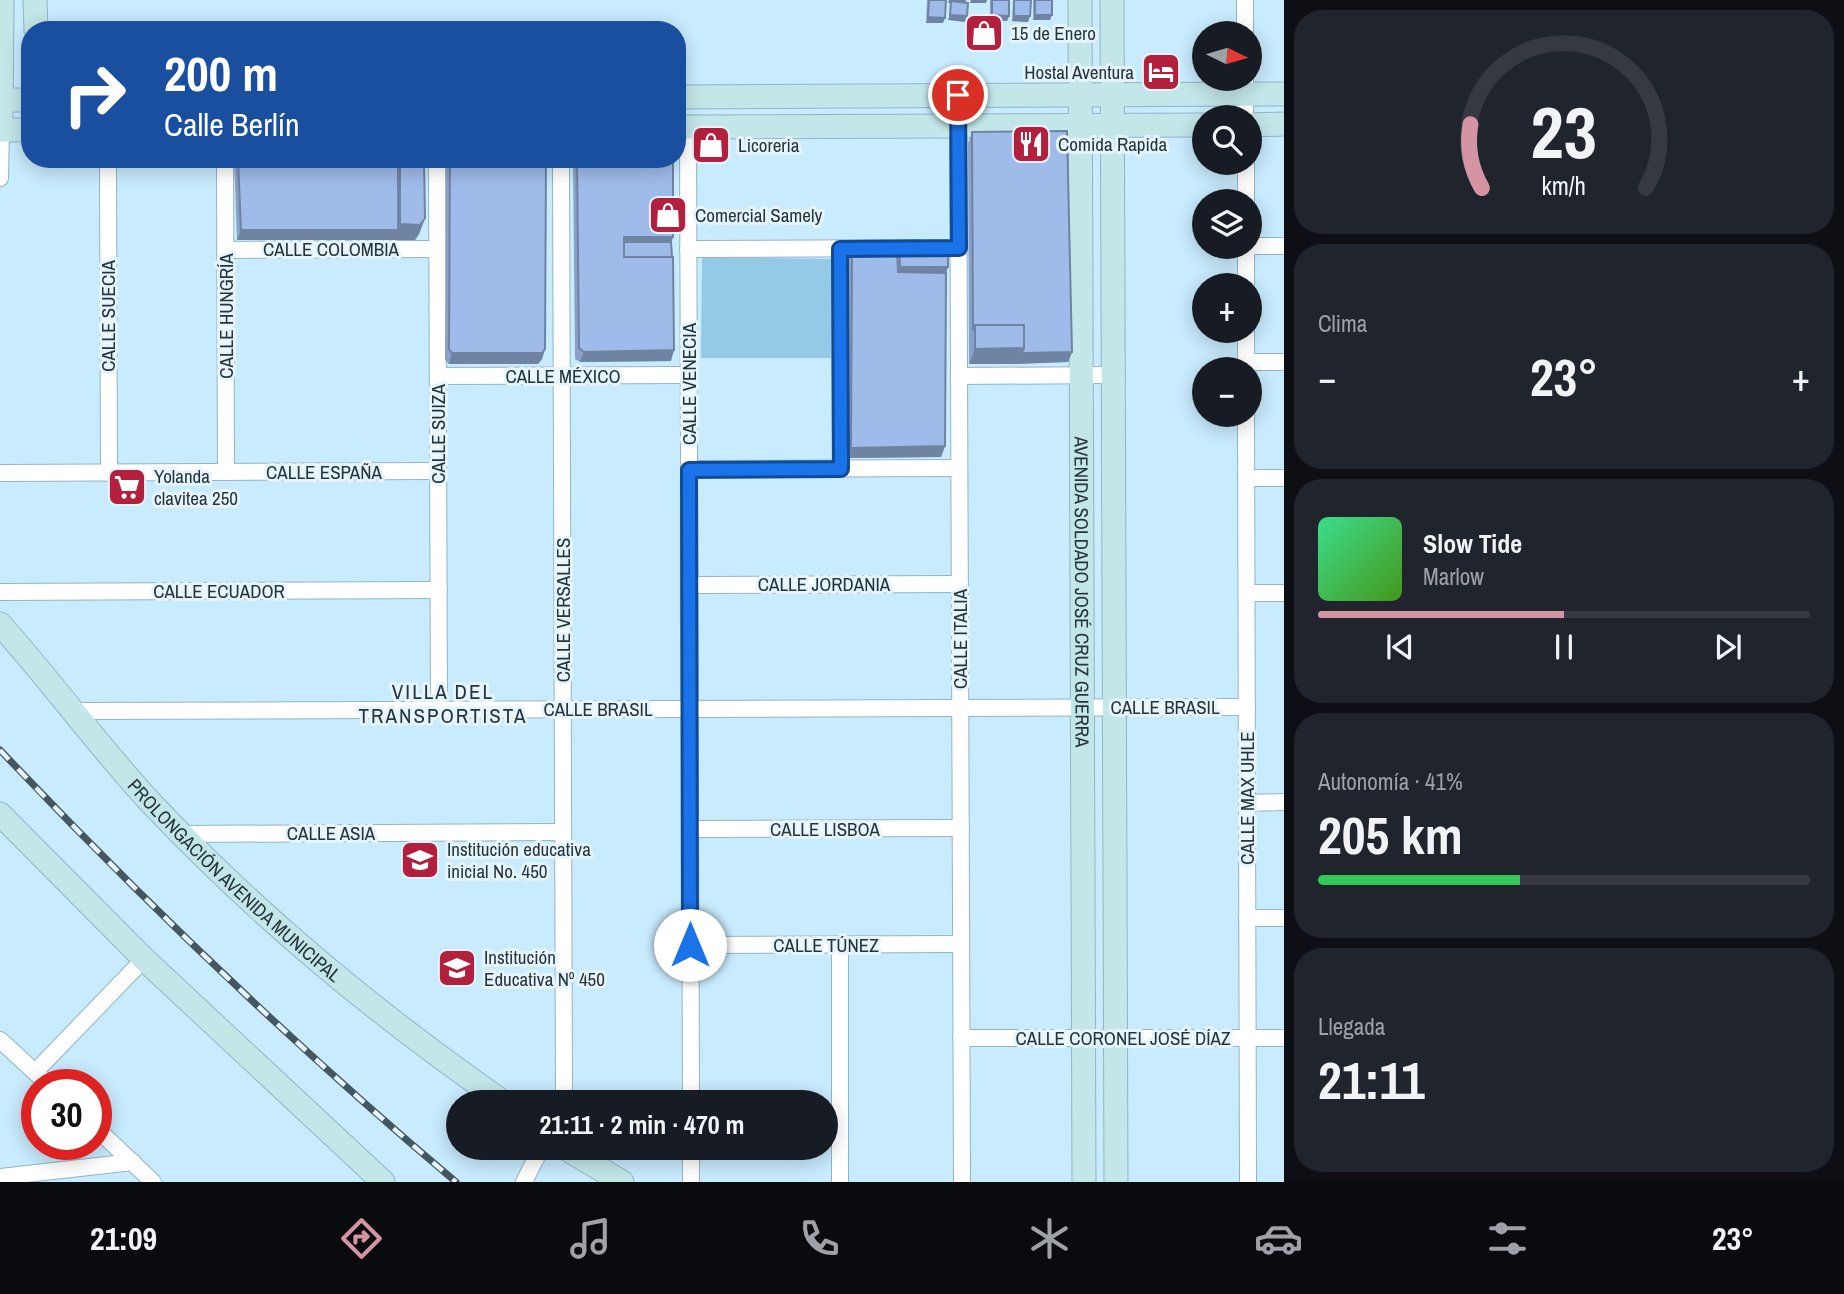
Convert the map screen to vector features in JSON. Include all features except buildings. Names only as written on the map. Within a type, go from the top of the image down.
[{"type":"street","points":[[0,178],[2,0]]},
{"type":"street","points":[[36,0],[36,21]]},
{"type":"street","name":"AVENIDA SOLDADO JOSÉ CRUZ GUERRA","points":[[1080,0],[1084,1182]]},
{"type":"street","name":"AVENIDA SOLDADO JOSÉ CRUZ GUERRA","points":[[1112,0],[1116,1182]]},
{"type":"street","points":[[1245,0],[1245,21]]},
{"type":"street","points":[[686,97],[1080,95],[1192,89]]},
{"type":"street","points":[[1262,89],[1284,94]]},
{"type":"street","name":"CALLE ITALIA","points":[[958,95],[958,126],[946,248],[959,376],[962,1182]]},
{"type":"street","points":[[1,100],[21,100]]},
{"type":"street","points":[[1262,125],[1284,124]]},
{"type":"street","points":[[686,127],[1192,125]]},
{"type":"street","points":[[0,130],[21,130]]},
{"type":"street","name":"CALLE SUECIA","points":[[108,168],[109,473]]},
{"type":"street","name":"CALLE HUNGRÍA","points":[[225,168],[226,472]]},
{"type":"street","name":"CALLE SUIZA","points":[[437,168],[439,710]]},
{"type":"street","name":"CALLE VERSALLES","points":[[561,168],[564,1090]]},
{"type":"street","name":"CALLE VENECIA","points":[[684,168],[689,375],[691,1090]]},
{"type":"street","points":[[1262,246],[1284,246]]},
{"type":"street","points":[[688,249],[946,248]]},
{"type":"street","name":"CALLE COLOMBIA","points":[[225,250],[438,249]]},
{"type":"street","points":[[840,249],[841,469]]},
{"type":"street","points":[[1262,364],[1284,362]]},
{"type":"street","name":"CALLE MÉXICO","points":[[438,376],[689,375]]},
{"type":"street","points":[[959,376],[1113,375]]},
{"type":"street","name":"CALLE MAX UHLE","points":[[1246,427],[1248,1182]]},
{"type":"street","points":[[689,470],[960,468]]},
{"type":"street","name":"CALLE ESPAÑA","points":[[0,473],[438,471]]},
{"type":"street","points":[[1246,478],[1284,478]]},
{"type":"street","name":"CALLE JORDANIA","points":[[689,585],[960,584]]},
{"type":"street","name":"CALLE ECUADOR","points":[[0,592],[439,590]]},
{"type":"street","points":[[1247,593],[1284,593]]},
{"type":"street","name":"PROLONGACIÓN AVENIDA MUNICIPAL","points":[[0,624],[121,769],[241,894],[318,964],[400,1030],[486,1090]]},
{"type":"street","name":"CALLE BRASIL","points":[[75,711],[1247,707]]},
{"type":"street","points":[[1247,803],[1284,803]]},
{"type":"street","points":[[0,814],[144,959],[383,1182]]},
{"type":"street","name":"CALLE LISBOA","points":[[690,829],[961,828]]},
{"type":"street","name":"CALLE ASIA","points":[[183,834],[563,832]]},
{"type":"street","points":[[1247,918],[1284,918]]},
{"type":"street","name":"CALLE TÚNEZ","points":[[690,945],[961,944]]},
{"type":"street","points":[[840,945],[841,1182]]},
{"type":"street","points":[[38,1069],[144,959]]},
{"type":"street","name":"CALLE CORONEL JOSÉ DÍAZ","points":[[961,1038],[1284,1038]]},
{"type":"street","points":[[0,1040],[32,1069]]},
{"type":"street","points":[[112,1143],[153,1182]]},
{"type":"street","points":[[524,1182],[535,1160]]},
{"type":"street","points":[[585,1160],[622,1182]]},
{"type":"street","points":[[691,1160],[691,1182]]},
{"type":"street","points":[[0,1177],[68,1177],[133,1162]]},
{"type":"shaded area","points":[[702,257],[831,259],[831,358],[701,358]]},
{"type":"railway","points":[[0,750],[165,918],[337,1079],[456,1182]]},
{"type":"place","name":"15 de Enero","points":[[984,33]]},
{"type":"place","name":"Hostal Aventura","points":[[1161,72]]},
{"type":"place","name":"Comida Rapida","points":[[1031,144]]},
{"type":"place","name":"Licoreria","points":[[711,145]]},
{"type":"place","name":"Comercial Samely","points":[[668,215]]},
{"type":"place","name":"Yolanda clavitea 250","points":[[127,487]]},
{"type":"place","name":"Institución educativa inicial No. 450","points":[[420,860]]},
{"type":"place","name":"Institución Educativa Nº 450","points":[[457,968]]},
{"type":"district","name":"VILLA DEL TRANSPORTISTA","points":[[443,704]]},
{"type":"route","points":[[690,945],[689,470],[841,469],[840,249],[959,248],[958,95]]}]
